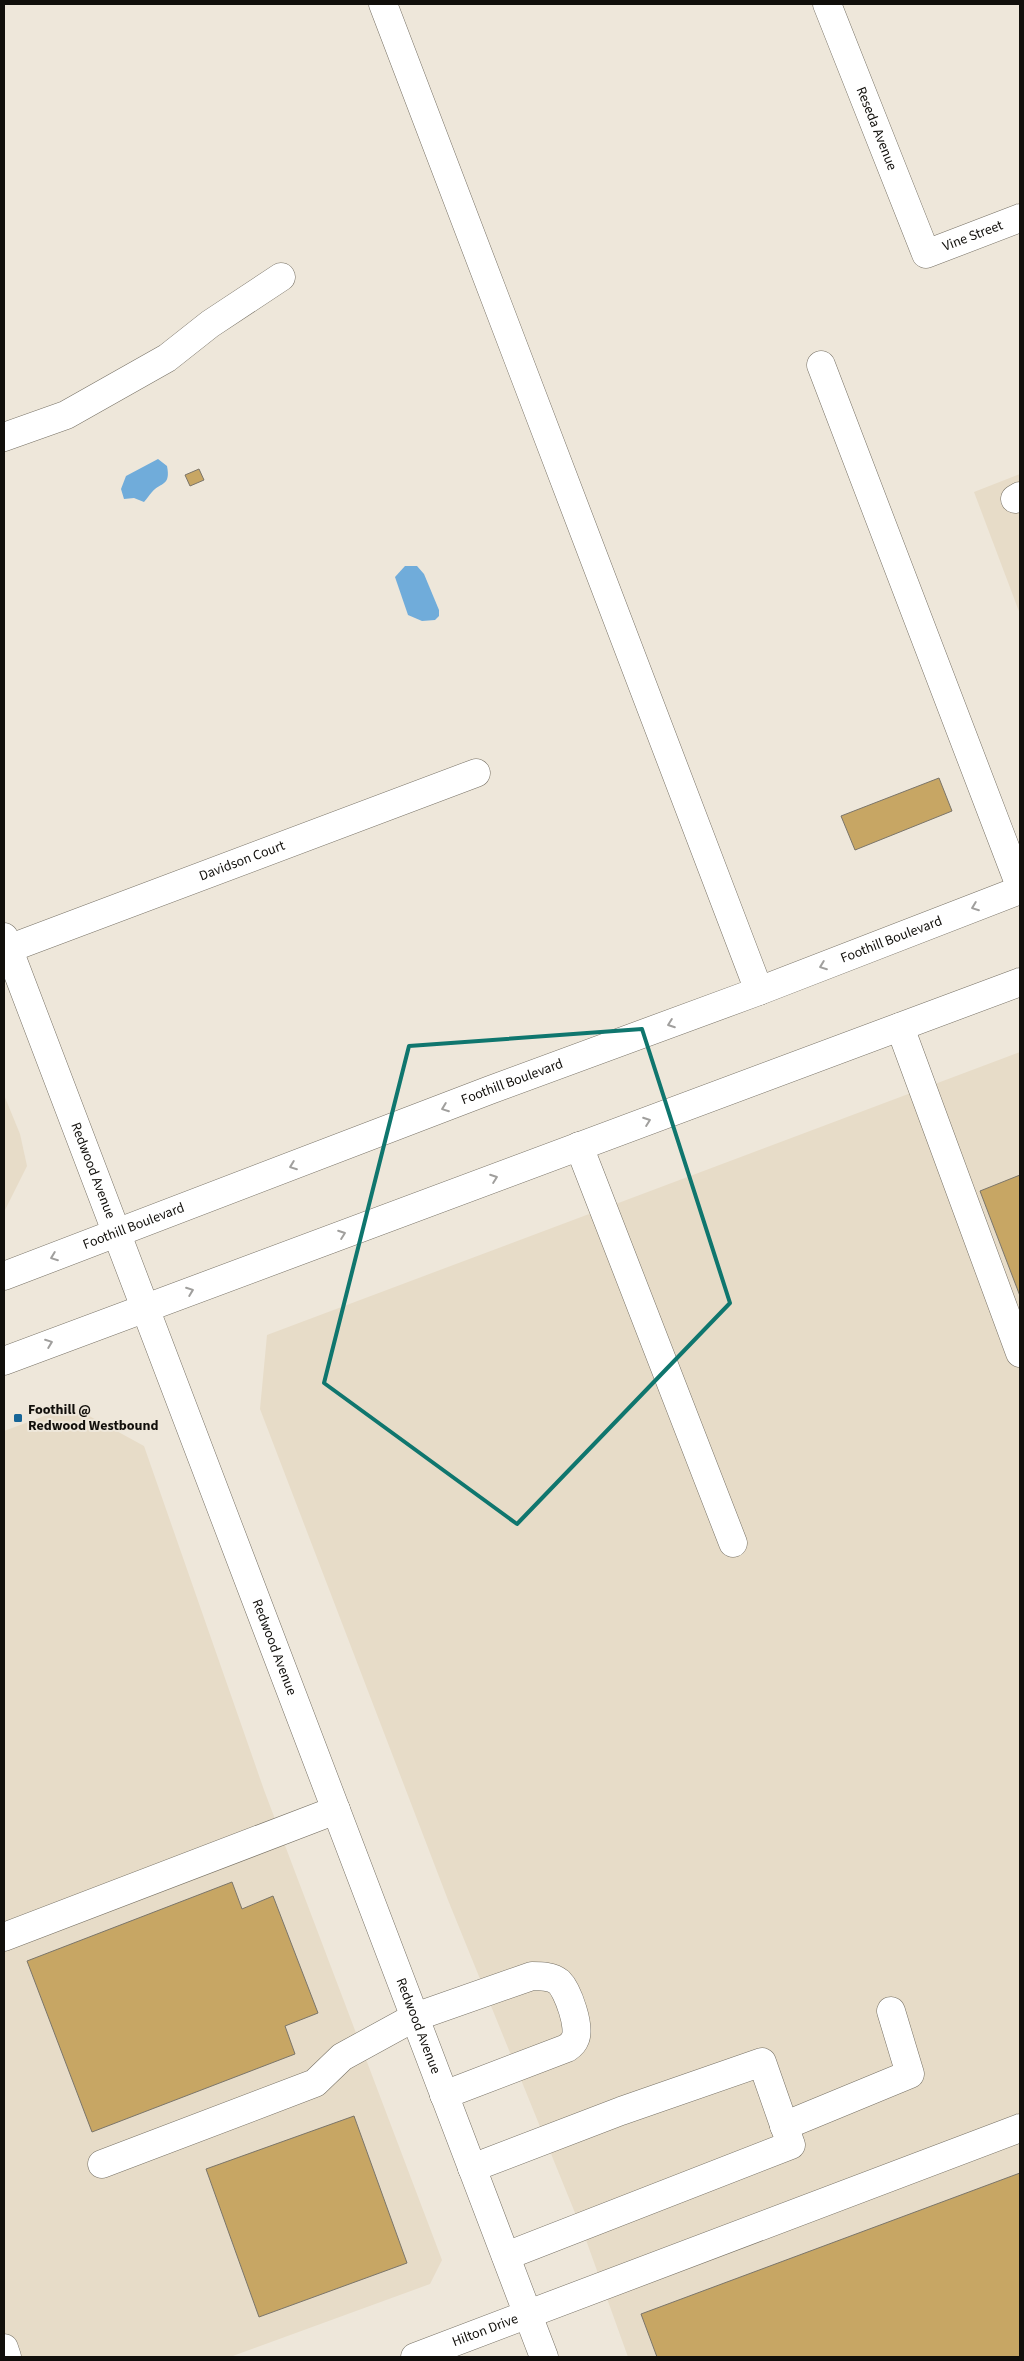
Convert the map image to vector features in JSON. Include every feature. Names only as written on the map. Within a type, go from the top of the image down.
[{"type":"main road","points":[[383,4],[760,991]]},
{"type":"main road","name":"Reseda Avenue","points":[[828,4],[926,254]]},
{"type":"main road","name":"Vine Street","points":[[926,254],[1020,218]]},
{"type":"main road","points":[[4,437],[66,415],[167,358],[210,324],[281,277]]},
{"type":"main road","points":[[821,365],[1020,888]]},
{"type":"main road","name":"Davidson Court","points":[[6,943],[476,773]]},
{"type":"main road","name":"Foothill Boulevard","points":[[4,1276],[760,991],[1020,888]]},
{"type":"main road","name":"Redwood Avenue","points":[[6,943],[544,2357]]},
{"type":"main road","points":[[4,1361],[1020,982]]},
{"type":"main road","points":[[900,1027],[1020,1353]]},
{"type":"main road","points":[[579,1146],[733,1543]]},
{"type":"main road","points":[[4,1937],[336,1810]]},
{"type":"main road","points":[[102,2164],[315,2083],[342,2057],[415,2018],[532,1976],[548,1977],[559,1982],[568,1996],[577,2026],[576,2039],[567,2048],[444,2095]]},
{"type":"main road","points":[[784,2126],[910,2074],[891,2011]]},
{"type":"main road","points":[[472,2168],[621,2111],[762,2062],[791,2145],[506,2256]]},
{"type":"main road","name":"Hilton Drive","points":[[415,2357],[1020,2128]]},
{"type":"main road","points":[[4,2348],[7,2357]]},
{"type":"highlighted area","points":[[642,1029],[730,1303],[517,1524],[324,1383],[409,1046]]},
{"type":"shaded area","points":[[1020,474],[1020,614],[974,492]]},
{"type":"shaded area","points":[[1020,1052],[1020,2357],[628,2357],[586,2240],[448,1900],[260,1409],[267,1335]]},
{"type":"shaded area","points":[[4,1095],[20,1134],[27,1166],[4,1212]]},
{"type":"shaded area","points":[[71,1406],[144,1446],[264,1790],[442,2260],[430,2284],[230,2357],[4,2357],[4,1431]]},
{"type":"water","points":[[158,459],[167,466],[168,477],[164,483],[155,489],[144,502],[134,498],[124,499],[121,489],[126,476]]},
{"type":"water","points":[[405,566],[417,566],[424,574],[439,610],[439,616],[435,620],[422,621],[408,615],[395,577]]},
{"type":"building","points":[[199,469],[204,480],[190,486],[185,475]]},
{"type":"building","points":[[939,778],[952,811],[855,850],[841,816]]},
{"type":"building","points":[[1020,1175],[1020,1296],[980,1191]]},
{"type":"building","points":[[232,1882],[242,1909],[273,1896],[318,2013],[285,2026],[295,2054],[92,2132],[27,1961]]},
{"type":"building","points":[[354,2116],[407,2263],[259,2317],[206,2169]]},
{"type":"building","points":[[1020,2173],[1020,2357],[657,2357],[641,2314]]},
{"type":"place","name":"Foothill @ Redwood Westbound","points":[[18,1418]]}]
